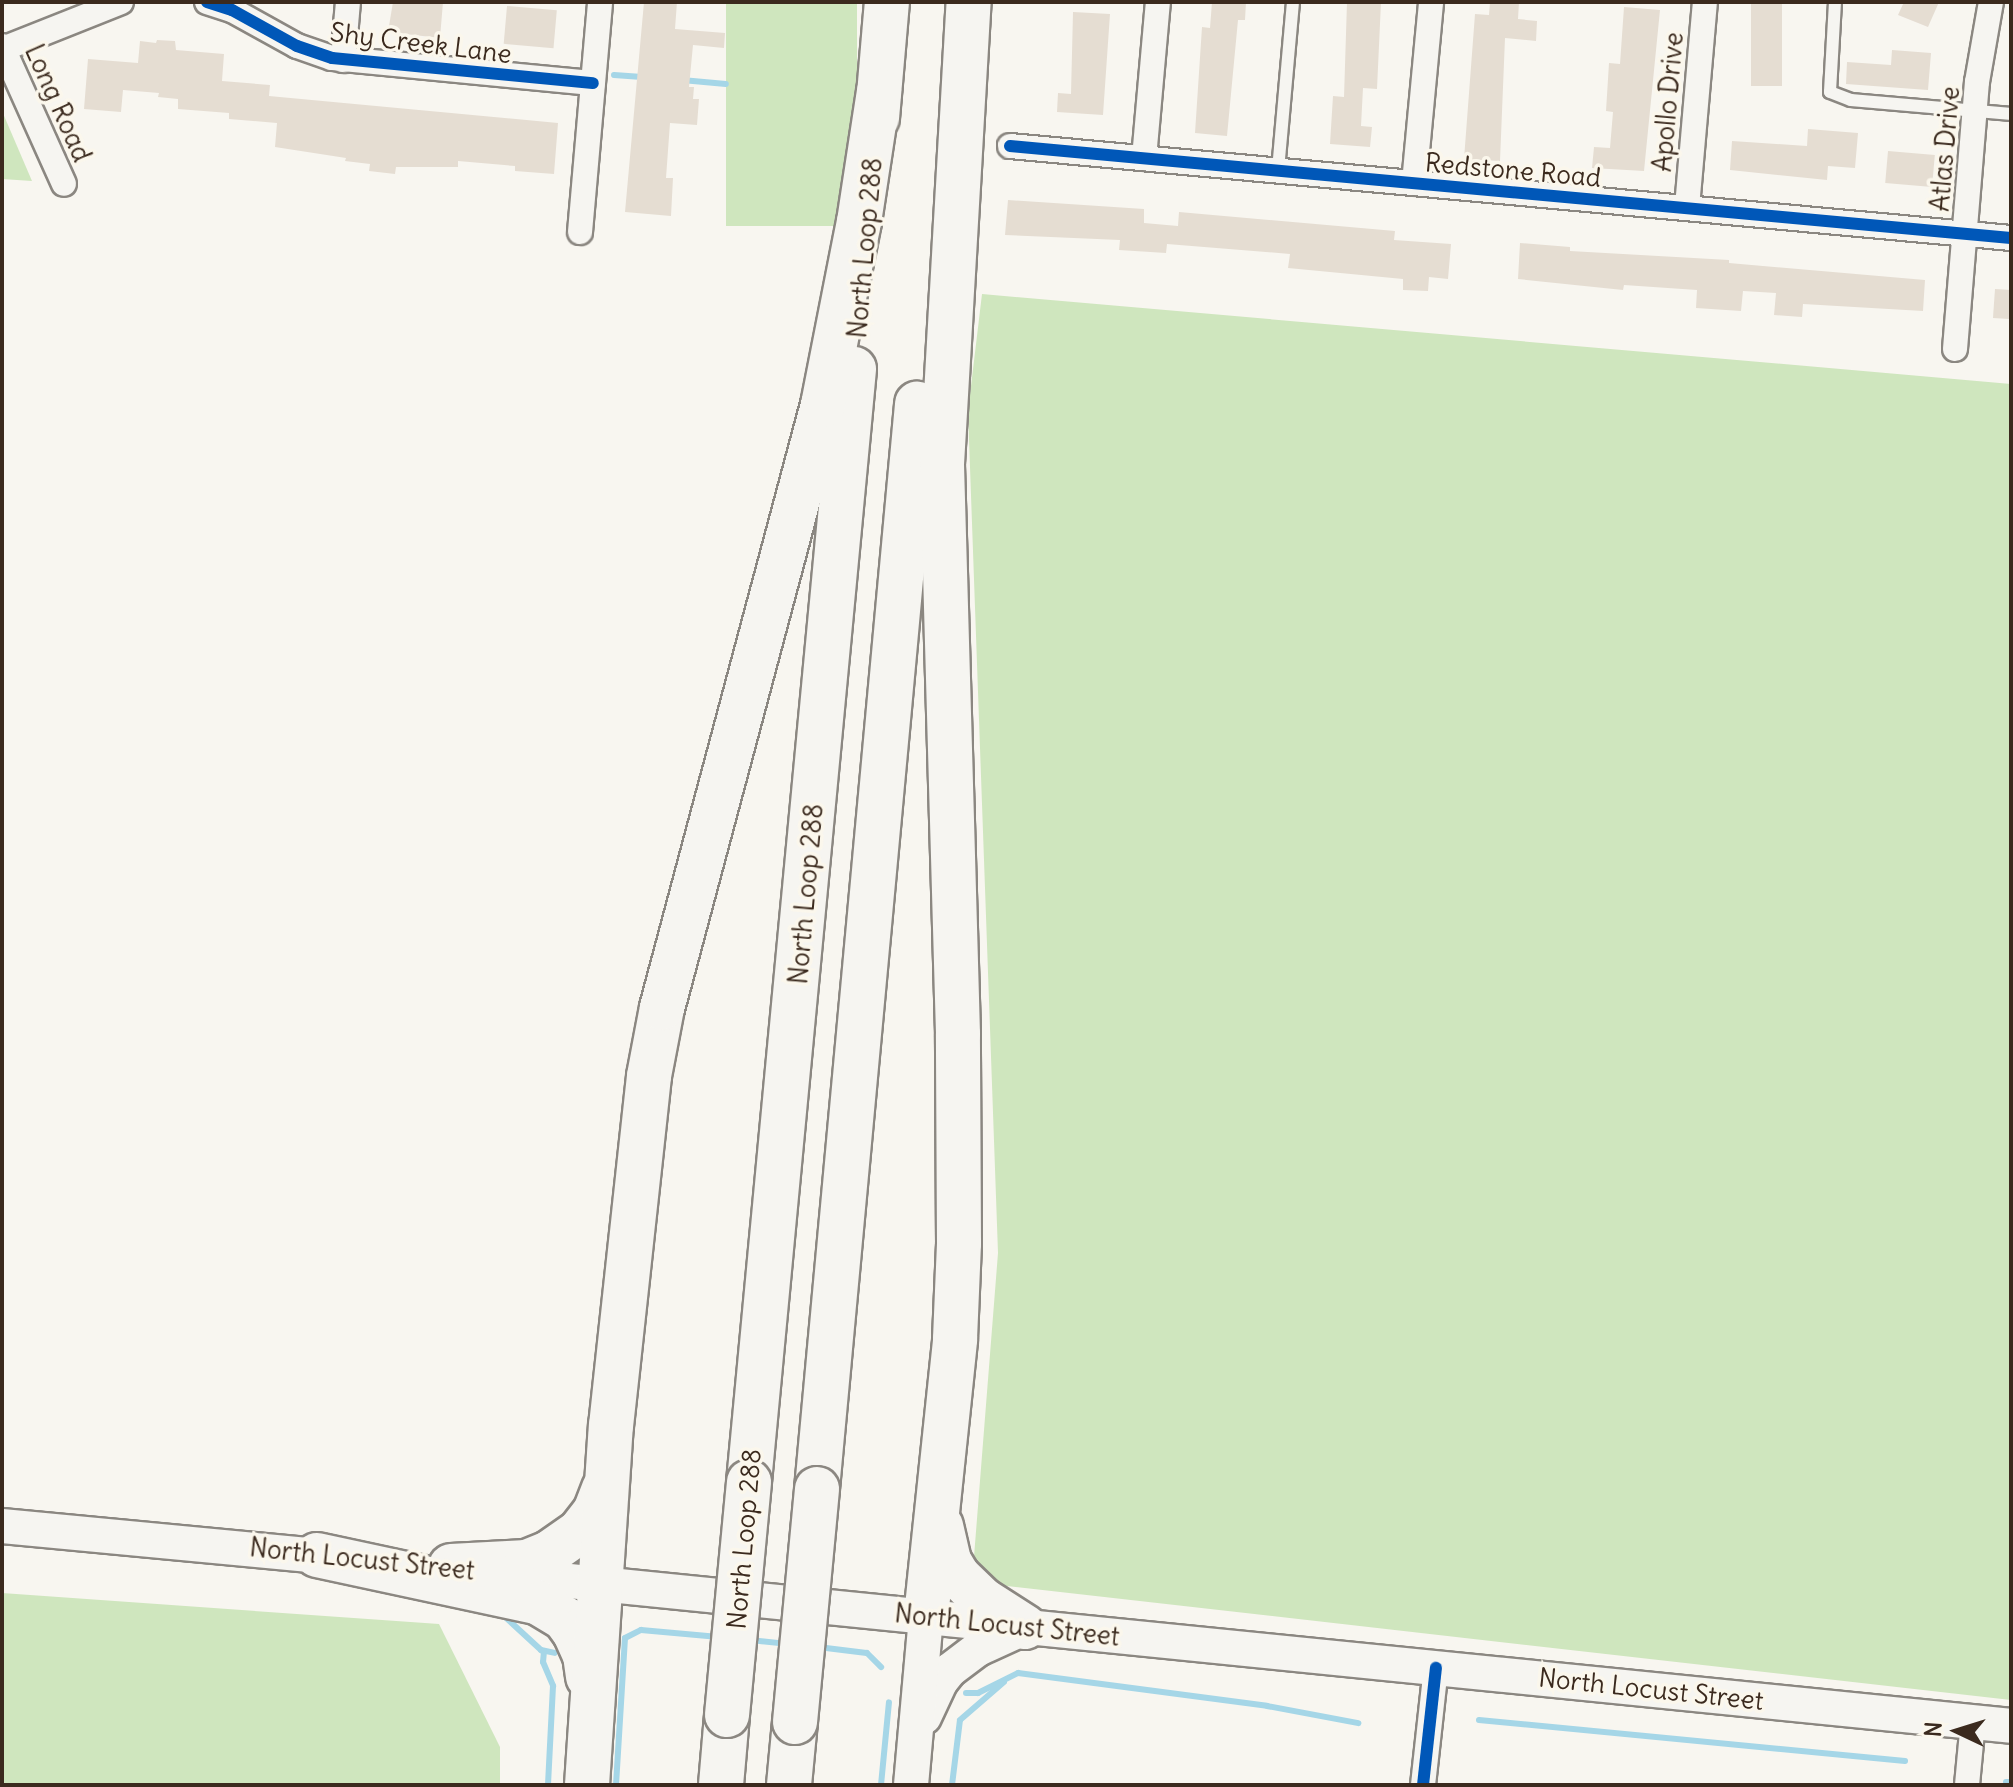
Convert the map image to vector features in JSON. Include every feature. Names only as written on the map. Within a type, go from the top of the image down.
[{"type":"highway","name":"North Loop 288","points":[[721,1785],[887,2]]},
{"type":"highway","points":[[789,1785],[954,2]]},
{"type":"highway","points":[[926,1617],[955,1339],[959,1243],[958,1034],[942,464],[969,2]]},
{"type":"highway","points":[[587,1785],[627,1250],[649,1076],[662,1008],[823,405],[859,222],[879,91]]},
{"type":"highway","points":[[429,1566],[497,1566],[527,1562],[549,1553],[580,1531],[595,1512],[608,1479]]},
{"type":"highway","points":[[937,1509],[949,1561],[958,1576],[983,1600],[1025,1627]]},
{"type":"highway","points":[[317,1555],[515,1596],[548,1607],[565,1619],[585,1655],[591,1734]]},
{"type":"main road","name":"North Locust Street","points":[[2,1526],[429,1566],[2011,1726]]},
{"type":"main road","points":[[911,1785],[926,1617]]},
{"type":"main road","points":[[915,1739],[932,1697],[950,1670],[978,1649],[1025,1627]]},
{"type":"street","points":[[3,47],[121,2]]},
{"type":"street","name":"Shy Creek Lane","points":[[207,2],[232,10],[306,50],[343,60],[593,83]]},
{"type":"street","points":[[343,60],[348,2]]},
{"type":"street","points":[[580,232],[600,2]]},
{"type":"street","points":[[1144,158],[1158,2]]},
{"type":"street","points":[[1414,183],[1431,2]]},
{"type":"street","name":"Apollo Drive","points":[[1687,207],[1705,2]]},
{"type":"street","name":"Atlas Drive","points":[[1955,349],[1975,110],[1991,2]]},
{"type":"street","name":"Long Road","points":[[3,47],[64,184]]},
{"type":"street","name":"Redstone Road","points":[[1010,146],[2011,238]]},
{"type":"street","points":[[1423,1785],[1436,1668]]},
{"type":"street","points":[[1967,1785],[1973,1722]]},
{"type":"lane","points":[[1278,170],[1293,2]]},
{"type":"lane","points":[[1835,2],[1830,92],[1851,100],[2011,114]]},
{"type":"green space","points":[[726,2],[857,2],[857,226],[726,226]]},
{"type":"green space","points":[[2,111],[32,181],[2,179]]},
{"type":"green space","points":[[982,294],[2011,384],[2011,1700],[972,1582],[998,1253],[968,411]]},
{"type":"green space","points":[[2,1593],[439,1624],[500,1747],[500,1785],[2,1785]]},
{"type":"building","points":[[393,2],[443,2],[440,38],[388,32]]},
{"type":"building","points":[[644,2],[677,2],[675,29],[725,33],[724,48],[693,45],[689,87],[694,87],[693,99],[699,99],[697,125],[670,123],[666,178],[673,178],[671,216],[625,212]]},
{"type":"building","points":[[1212,2],[1246,2],[1245,20],[1238,20],[1227,136],[1195,133],[1202,27],[1210,28]]},
{"type":"building","points":[[1347,2],[1381,2],[1377,89],[1363,88],[1361,126],[1372,127],[1370,147],[1330,144],[1333,96],[1344,97]]},
{"type":"building","points":[[1490,2],[1519,2],[1518,19],[1537,21],[1536,41],[1505,38],[1500,161],[1464,159],[1475,14],[1489,15]]},
{"type":"building","points":[[1751,2],[1782,2],[1782,86],[1751,86]]},
{"type":"building","points":[[1904,2],[1939,2],[1928,27],[1898,15]]},
{"type":"building","points":[[507,6],[557,10],[553,48],[504,44]]},
{"type":"building","points":[[1624,7],[1660,10],[1644,171],[1592,168],[1594,147],[1610,148],[1613,112],[1606,111],[1609,63],[1620,64]]},
{"type":"building","points":[[1073,12],[1110,14],[1103,115],[1057,112],[1058,93],[1071,94]]},
{"type":"building","points":[[157,40],[175,41],[176,50],[224,54],[222,81],[270,85],[269,96],[558,123],[554,174],[515,171],[515,166],[458,161],[458,167],[396,167],[395,174],[369,171],[370,164],[275,147],[277,123],[229,119],[229,113],[178,109],[178,99],[158,97],[159,93],[123,90],[121,112],[84,109],[88,59],[138,63],[140,41],[156,43]]},
{"type":"building","points":[[1892,50],[1931,53],[1928,90],[1846,84],[1847,62],[1891,65]]},
{"type":"building","points":[[1808,129],[1858,133],[1855,168],[1828,166],[1827,180],[1730,170],[1732,141],[1807,146]]},
{"type":"building","points":[[1888,151],[1935,155],[1932,187],[1885,183]]},
{"type":"building","points":[[1008,200],[1144,209],[1144,223],[1178,226],[1179,212],[1395,231],[1394,240],[1451,244],[1448,279],[1429,277],[1428,291],[1403,290],[1403,279],[1288,268],[1290,254],[1167,244],[1166,253],[1119,250],[1120,240],[1005,235]]},
{"type":"building","points":[[1520,243],[1570,247],[1570,251],[1729,260],[1729,263],[1925,280],[1923,311],[1803,304],[1802,317],[1774,315],[1776,293],[1743,291],[1741,311],[1696,308],[1697,290],[1624,285],[1623,290],[1518,279]]},
{"type":"building","points":[[1995,289],[2011,290],[2009,319],[1993,318]]},
{"type":"waterway","points":[[614,75],[642,77]]},
{"type":"waterway","points":[[682,80],[726,84]]},
{"type":"waterway","points":[[503,1615],[541,1650],[555,1653]]},
{"type":"waterway","points":[[616,1785],[625,1638],[641,1630],[719,1637]]},
{"type":"waterway","points":[[750,1640],[787,1644]]},
{"type":"waterway","points":[[818,1647],[867,1653],[881,1667]]},
{"type":"waterway","points":[[544,1651],[543,1662],[553,1686],[548,1785]]},
{"type":"waterway","points":[[966,1693],[978,1693],[1018,1673],[1267,1706],[1358,1723]]},
{"type":"waterway","points":[[952,1785],[960,1720],[1004,1682]]},
{"type":"waterway","points":[[881,1785],[889,1702]]},
{"type":"waterway","points":[[1479,1720],[1905,1761]]},
{"type":"waterway","points":[[2006,1782],[2011,1782]]},
{"type":"cycle path","points":[[207,2],[232,10],[297,46],[332,58],[593,83]]},
{"type":"cycle path","points":[[1010,146],[2011,238]]},
{"type":"cycle path","points":[[1423,1785],[1436,1668]]}]
